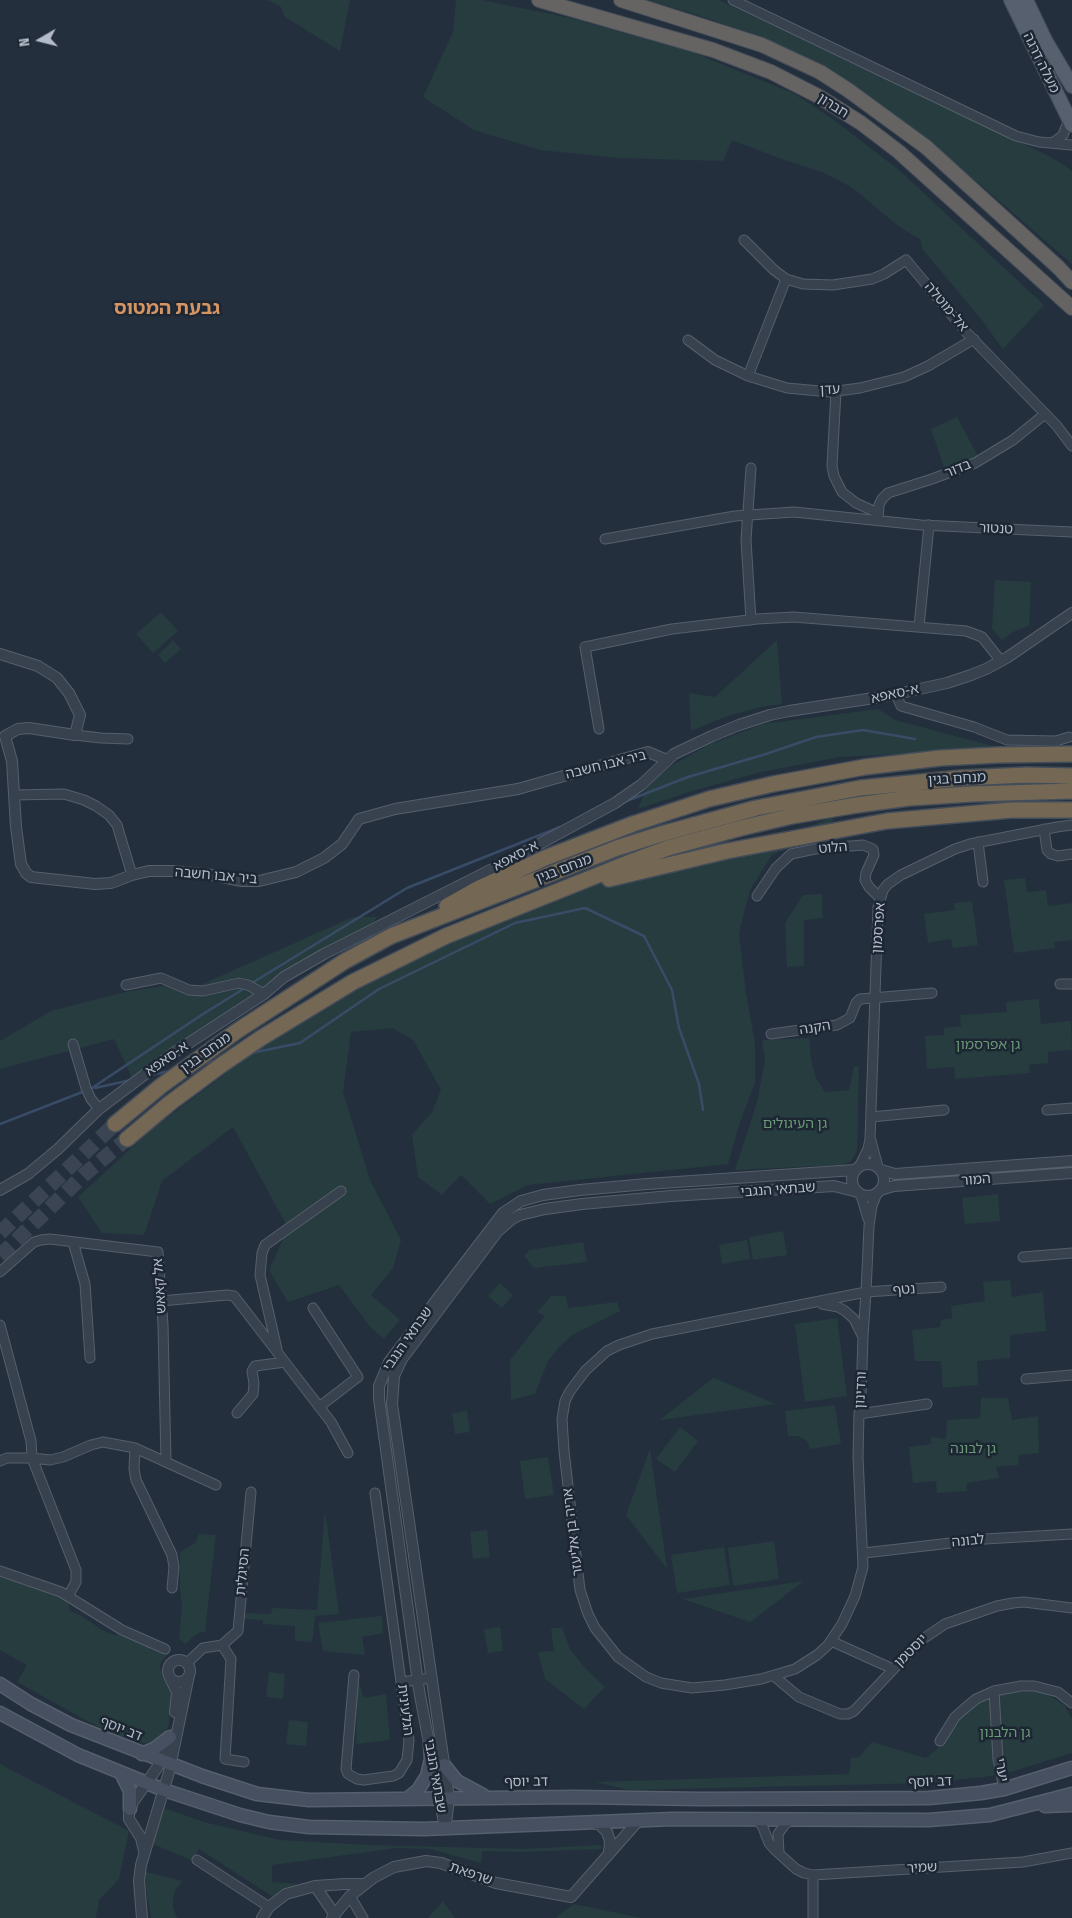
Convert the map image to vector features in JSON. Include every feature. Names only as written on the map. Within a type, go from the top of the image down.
[{"type":"highway","name":"חברון","points":[[539,0],[712,50],[771,72],[818,96],[861,123],[900,152],[1072,308]]},
{"type":"highway","name":"חברון","points":[[625,1],[762,45],[820,72],[926,147],[1072,282]]},
{"type":"highway","points":[[391,936],[479,888],[545,858],[633,824],[709,800],[773,784],[866,768],[940,758],[1072,754]]},
{"type":"highway","name":"מנחם בגין","points":[[115,1124],[160,1086],[237,1030],[338,965],[391,936],[618,848],[670,831],[756,808],[860,788],[907,782],[1027,775],[1072,776]]},
{"type":"highway","name":"מנחם בגין","points":[[127,1139],[170,1103],[220,1066],[261,1038],[353,982],[446,936],[668,848],[792,816],[908,798],[981,793],[1072,791]]},
{"type":"highway","points":[[557,893],[727,851],[849,827],[887,821],[1012,810],[1072,810]]},
{"type":"main road","name":"מעלה דרגה","points":[[1011,0],[1070,122]]},
{"type":"main road","name":"מעלה דרגה","points":[[1026,0],[1045,40],[1072,86]]},
{"type":"main road","name":"דב יוסף","points":[[0,1684],[31,1704],[71,1725],[142,1754],[257,1794],[285,1798],[333,1800],[576,1796],[701,1799],[930,1798],[981,1794],[1004,1789],[1072,1768]]},
{"type":"main road","points":[[0,1713],[54,1743],[164,1790],[240,1815],[289,1825],[346,1829],[445,1828],[639,1820],[958,1818],[990,1815],[1072,1794]]},
{"type":"main road","points":[[142,1754],[154,1749],[170,1736]]},
{"type":"main road","points":[[408,1798],[416,1792],[427,1776],[431,1759],[430,1744]]},
{"type":"main road","points":[[444,1765],[462,1785],[488,1797]]},
{"type":"main road","points":[[121,1773],[130,1791],[130,1809]]},
{"type":"main road","points":[[1028,1806],[1072,1805]]},
{"type":"street","points":[[732,0],[1016,136],[1046,143],[1072,145]]},
{"type":"street","points":[[1046,143],[1054,142],[1063,135],[1070,122]]},
{"type":"street","name":"אל-מוטלה","points":[[744,240],[757,255],[786,279],[814,285],[849,284],[872,279],[906,260],[974,340],[1045,414],[1072,446]]},
{"type":"street","points":[[748,376],[786,279]]},
{"type":"street","name":"עדן","points":[[688,340],[715,360],[748,376],[787,388],[836,391],[860,388],[904,377],[974,340]]},
{"type":"street","points":[[836,391],[832,466],[834,476],[842,492],[878,516]]},
{"type":"street","name":"בדור","points":[[878,516],[882,499],[888,494],[932,480],[975,463],[1013,440],[1045,414]]},
{"type":"street","points":[[750,620],[746,540],[751,468]]},
{"type":"street","name":"טנטור","points":[[605,539],[749,515],[794,512],[878,516],[925,525],[1072,532]]},
{"type":"street","points":[[919,627],[925,525]]},
{"type":"street","name":"א-סאפא","points":[[0,1190],[28,1174],[80,1129],[99,1109],[172,1054],[264,994],[284,977],[324,954],[508,861],[615,803],[641,785],[667,760],[694,744],[754,720],[789,711],[865,700],[947,683],[986,669],[1001,661],[1072,613]]},
{"type":"street","points":[[599,729],[585,647],[672,629],[777,617],[813,618],[919,627],[974,633],[988,642],[1001,661]]},
{"type":"street","points":[[0,654],[38,666],[57,678],[69,693],[80,715],[76,735]]},
{"type":"street","points":[[896,694],[901,706],[974,727],[1007,740],[1056,741],[1069,736]]},
{"type":"street","points":[[2,735],[18,729],[29,728],[101,738],[128,739]]},
{"type":"street","name":"ביר אבו חשבה","points":[[2,735],[12,761],[21,864],[26,873],[31,877],[95,884],[111,883],[149,871],[173,871],[212,875],[242,881],[259,881],[296,872],[324,858],[342,844],[359,819],[395,809],[518,789],[648,752],[667,760]]},
{"type":"street","points":[[14,795],[64,794],[96,806],[109,815],[117,825],[132,875]]},
{"type":"street","name":"אפרסמון","points":[[857,1168],[864,1158],[870,1139],[880,898],[888,884],[901,875],[954,849],[978,842],[1072,825]]},
{"type":"street","points":[[1044,829],[1047,850],[1051,854],[1058,856],[1072,854]]},
{"type":"street","points":[[978,842],[983,882]]},
{"type":"street","name":"הלוט","points":[[757,896],[776,868],[791,854],[815,849],[863,845],[873,849],[874,855],[865,880],[880,898]]},
{"type":"street","points":[[126,984],[160,978],[189,990],[203,991],[240,983],[248,985],[264,994]]},
{"type":"street","points":[[1060,984],[1072,984]]},
{"type":"street","points":[[875,999],[932,993]]},
{"type":"street","name":"הקנה","points":[[771,1034],[836,1025],[850,1018],[856,1003],[860,999],[875,999]]},
{"type":"street","points":[[73,1044],[90,1099],[99,1109]]},
{"type":"street","points":[[1046,1110],[1072,1108]]},
{"type":"street","points":[[871,1117],[944,1110]]},
{"type":"street","name":"אפרסמון","points":[[870,1139],[879,1169]]},
{"type":"street","name":"המור","points":[[879,1169],[895,1174],[1072,1161]]},
{"type":"street","points":[[868,1164],[879,1169],[884,1182],[879,1192],[870,1196],[860,1194],[855,1189],[852,1179],[857,1168],[868,1164]]},
{"type":"street","name":"שבתאי הנגבי","points":[[444,1798],[430,1744],[417,1680],[379,1399],[379,1386],[383,1374],[400,1347],[503,1213],[512,1206],[530,1198],[580,1190],[857,1168]]},
{"type":"street","name":"המור","points":[[879,1192],[894,1186],[1072,1173]]},
{"type":"street","name":"שבתאי הנגבי","points":[[445,1828],[444,1765],[392,1404],[394,1376],[402,1359],[498,1231],[512,1219],[528,1213],[582,1204],[671,1196],[834,1186],[860,1194]]},
{"type":"street","points":[[278,1353],[260,1275],[262,1253],[265,1245],[341,1191]]},
{"type":"street","name":"ורדינון","points":[[864,1553],[858,1457],[859,1414],[869,1226],[872,1206],[879,1192]]},
{"type":"street","name":"ורדינון","points":[[860,1194],[869,1226]]},
{"type":"street","name":"אל קאאש","points":[[0,1272],[34,1242],[50,1239],[158,1252],[166,1462]]},
{"type":"street","points":[[73,1242],[85,1284],[90,1358]]},
{"type":"street","points":[[1023,1257],[1072,1253]]},
{"type":"street","name":"נטף","points":[[866,1292],[941,1288]]},
{"type":"street","name":"אריה בן אליעזר","points":[[864,1553],[863,1568],[855,1596],[842,1624],[831,1641],[811,1661],[796,1669],[774,1676],[725,1685],[692,1688],[654,1680],[633,1669],[618,1657],[606,1644],[588,1614],[580,1590],[564,1451],[563,1408],[570,1391],[586,1370],[607,1351],[619,1345],[652,1334],[866,1292]]},
{"type":"street","points":[[161,1301],[234,1296],[331,1422],[348,1454]]},
{"type":"street","points":[[814,1303],[829,1304],[845,1311],[854,1319],[863,1337]]},
{"type":"street","points":[[313,1308],[358,1377],[319,1407]]},
{"type":"street","points":[[0,1325],[31,1441],[32,1458],[76,1570],[76,1582],[68,1596]]},
{"type":"street","points":[[237,1413],[253,1394],[252,1371],[255,1366],[285,1362]]},
{"type":"street","points":[[1026,1379],[1072,1375]]},
{"type":"street","points":[[859,1414],[927,1404]]},
{"type":"street","points":[[0,1461],[7,1458],[50,1460],[63,1457],[91,1444],[103,1442],[135,1448],[216,1485]]},
{"type":"street","points":[[135,1448],[134,1469],[136,1480],[172,1555],[174,1567],[172,1588]]},
{"type":"street","name":"הסיגלית","points":[[222,1645],[238,1631],[251,1492]]},
{"type":"street","name":"הגלעינית","points":[[354,1675],[346,1769],[348,1774],[357,1779],[364,1780],[393,1776],[399,1773],[407,1760],[409,1740],[375,1494]]},
{"type":"street","name":"לבונה","points":[[864,1553],[985,1539],[1072,1534]]},
{"type":"street","points":[[0,1571],[62,1592],[122,1630],[166,1649]]},
{"type":"street","name":"יוסטמן","points":[[774,1676],[799,1697],[840,1714],[848,1714],[932,1631],[945,1624],[996,1606],[1024,1602],[1072,1608]]},
{"type":"street","points":[[831,1641],[893,1670]]},
{"type":"street","points":[[187,1663],[203,1648],[222,1645],[231,1659],[225,1760],[244,1762]]},
{"type":"street","points":[[142,1918],[139,1881],[145,1852],[164,1790],[166,1762],[177,1699],[177,1692],[167,1669],[172,1661],[180,1659],[187,1663],[190,1670],[166,1762],[147,1783],[130,1809],[129,1819],[141,1838],[145,1852]]},
{"type":"street","points":[[170,1678],[179,1682],[189,1676]]},
{"type":"street","points":[[401,1682],[431,1678]]},
{"type":"street","points":[[940,1741],[955,1717],[984,1695],[994,1691],[1021,1686],[1034,1686],[1058,1692],[1072,1703]]},
{"type":"street","name":"יערי","points":[[994,1691],[998,1759],[1004,1789]]},
{"type":"street","name":"שמיר","points":[[755,1819],[764,1829],[772,1847],[796,1869],[813,1875],[1023,1862],[1072,1853]]},
{"type":"street","points":[[779,1853],[780,1832],[785,1824],[796,1819]]},
{"type":"street","name":"שרפאת","points":[[333,1916],[350,1896],[364,1884],[394,1867],[426,1861],[441,1863],[496,1882],[571,1897],[639,1820]]},
{"type":"street","points":[[590,1822],[600,1825],[607,1832],[610,1841],[608,1854]]},
{"type":"street","points":[[134,1825],[143,1828],[153,1824]]},
{"type":"street","points":[[197,1860],[269,1907]]},
{"type":"street","points":[[813,1875],[813,1918]]},
{"type":"street","points":[[262,1918],[269,1907],[286,1894],[315,1886],[364,1884]]},
{"type":"street","points":[[315,1886],[333,1916]]},
{"type":"street","points":[[350,1896],[363,1918]]},
{"type":"green space","points":[[267,0],[350,0],[340,51],[285,17],[281,7]]},
{"type":"green space","points":[[456,0],[482,0],[570,18],[692,52],[795,94],[834,120],[899,170],[1044,305],[1003,349],[981,319],[923,250],[920,239],[898,226],[853,188],[822,172],[732,140],[723,161],[620,158],[540,150],[474,130],[423,97],[453,32]]},
{"type":"green space","points":[[649,0],[719,0],[1049,156],[1067,167],[1072,171],[1072,264],[981,185],[866,95],[822,67],[713,20]]},
{"type":"green space","points":[[957,417],[978,456],[945,470],[931,429]]},
{"type":"green space","points":[[995,580],[1031,582],[1029,626],[1015,631],[1002,640],[992,629]]},
{"type":"green space","points":[[161,612],[178,631],[153,653],[136,634]]},
{"type":"green space","points":[[173,640],[181,649],[165,663],[158,655]]},
{"type":"green space","points":[[777,640],[782,704],[760,707],[725,717],[691,731],[689,693],[715,697]]},
{"type":"green space","points":[[878,709],[895,720],[1004,749],[840,757],[761,772],[689,792],[638,809],[647,786],[671,766],[708,745],[763,724]]},
{"type":"green space","points":[[833,817],[831,837],[805,840],[772,855],[750,890],[739,933],[746,993],[755,1044],[755,1083],[739,1125],[728,1164],[528,1185],[490,1204],[461,1175],[442,1195],[418,1177],[412,1135],[432,1112],[441,1090],[413,1040],[392,1028],[351,1032],[343,1092],[370,1180],[401,1240],[393,1268],[371,1295],[400,1320],[384,1339],[371,1328],[339,1285],[288,1302],[269,1270],[288,1228],[233,1127],[162,1181],[144,1235],[102,1233],[78,1197],[151,1130],[265,1044],[354,986],[456,937],[665,848],[739,846],[810,826]]},
{"type":"green space","points":[[1025,878],[1027,892],[1046,890],[1048,906],[1072,903],[1072,940],[1054,942],[1055,948],[1014,953],[1004,880]]},
{"type":"green space","points":[[822,894],[823,918],[804,920],[804,966],[787,967],[785,923],[803,895]]},
{"type":"green space","points":[[972,901],[978,945],[953,948],[951,939],[928,943],[924,914],[955,910],[954,903]]},
{"type":"green space","points":[[353,917],[377,917],[372,925],[291,970],[175,1046],[132,1078],[114,1039],[0,1069],[0,1041],[51,1011],[125,992],[163,986],[196,987]]},
{"type":"green space","name":"גן אפרסמון","points":[[1039,999],[1041,1024],[1071,1021],[1072,1050],[1048,1052],[1048,1063],[1029,1065],[1030,1073],[955,1079],[954,1067],[927,1069],[925,1036],[944,1035],[944,1028],[961,1026],[960,1015],[1007,1012],[1006,1002]]},
{"type":"green space","name":"גן העיגולים","points":[[809,1038],[811,1059],[816,1078],[825,1092],[849,1090],[854,1066],[859,1066],[857,1151],[851,1161],[842,1165],[735,1170],[757,1102],[765,1061],[762,1040]]},
{"type":"green space","points":[[998,1194],[1000,1221],[965,1224],[962,1198]]},
{"type":"green space","points":[[783,1231],[787,1255],[753,1260],[749,1237]]},
{"type":"green space","points":[[747,1240],[750,1259],[722,1264],[719,1245]]},
{"type":"green space","points":[[583,1242],[587,1262],[534,1268],[524,1256],[529,1250]]},
{"type":"green space","points":[[1010,1280],[1012,1297],[1043,1292],[1046,1331],[1010,1335],[1010,1358],[977,1361],[978,1385],[943,1388],[941,1361],[915,1361],[912,1330],[940,1327],[941,1320],[952,1318],[951,1306],[985,1301],[983,1282]]},
{"type":"green space","points":[[500,1283],[513,1295],[502,1308],[488,1296]]},
{"type":"green space","points":[[551,1296],[566,1296],[568,1308],[617,1302],[620,1311],[572,1335],[548,1361],[535,1394],[511,1400],[510,1360],[545,1316],[537,1312]]},
{"type":"green space","points":[[837,1318],[847,1396],[805,1402],[795,1324]]},
{"type":"green space","points":[[713,1378],[776,1404],[660,1420]]},
{"type":"green space","name":"גן לבונה","points":[[981,1398],[1008,1398],[1012,1420],[1038,1416],[1039,1453],[1019,1455],[1018,1465],[996,1467],[999,1478],[967,1483],[967,1491],[937,1493],[936,1481],[913,1483],[909,1447],[931,1444],[931,1437],[946,1439],[947,1420],[980,1418]]},
{"type":"green space","points":[[835,1405],[841,1444],[810,1449],[807,1441],[798,1436],[788,1436],[785,1411]]},
{"type":"green space","points":[[467,1411],[470,1432],[455,1434],[452,1413]]},
{"type":"green space","points":[[680,1427],[698,1441],[675,1472],[656,1459]]},
{"type":"green space","points":[[650,1449],[667,1569],[626,1515]]},
{"type":"green space","points":[[548,1457],[554,1495],[525,1499],[520,1461]]},
{"type":"green space","points":[[325,1510],[339,1614],[316,1616],[316,1611],[312,1642],[295,1641],[295,1626],[263,1624],[263,1620],[242,1619],[242,1613],[271,1614],[272,1608],[317,1610]]},
{"type":"green space","points":[[487,1530],[490,1557],[473,1559],[470,1532]]},
{"type":"green space","points":[[199,1534],[216,1535],[205,1632],[198,1633],[185,1644],[179,1639],[182,1607],[180,1552],[195,1543]]},
{"type":"green space","points":[[774,1541],[779,1579],[733,1586],[728,1548]]},
{"type":"green space","points":[[724,1547],[730,1585],[677,1593],[671,1555]]},
{"type":"green space","points":[[0,1577],[58,1594],[68,1600],[70,1611],[82,1616],[102,1630],[114,1635],[129,1636],[169,1653],[161,1662],[160,1667],[171,1694],[172,1703],[168,1727],[162,1738],[147,1744],[120,1737],[17,1682],[27,1665],[0,1650]]},
{"type":"green space","points":[[804,1581],[750,1622],[683,1599]]},
{"type":"green space","points":[[382,1616],[383,1633],[362,1637],[365,1655],[323,1651],[318,1623]]},
{"type":"green space","points":[[500,1627],[503,1651],[488,1653],[484,1629]]},
{"type":"green space","points":[[551,1628],[562,1628],[570,1649],[584,1667],[605,1687],[584,1709],[545,1679],[538,1652],[554,1651]]},
{"type":"green space","points":[[269,1672],[285,1674],[283,1699],[266,1697]]},
{"type":"green space","points":[[357,1678],[364,1698],[386,1694],[390,1740],[356,1744]]},
{"type":"green space","name":"גן הלבנון","points":[[1032,1691],[1047,1694],[1065,1706],[1072,1719],[1072,1753],[1014,1771],[984,1777],[928,1783],[629,1790],[595,1782],[849,1774],[851,1758],[859,1757],[872,1742],[926,1758],[938,1748],[957,1719],[978,1702],[998,1694]]},
{"type":"green space","points":[[289,1720],[308,1722],[306,1746],[286,1744]]},
{"type":"green space","points":[[0,1764],[129,1831],[119,1879],[99,1900],[96,1918],[0,1918]]},
{"type":"green space","points":[[164,1808],[204,1822],[280,1840],[369,1845],[524,1849],[601,1845],[601,1849],[524,1852],[482,1851],[481,1863],[430,1849],[397,1848],[272,1865],[272,1882],[298,1884],[285,1889],[273,1897],[199,1849],[193,1861],[153,1844]]},
{"type":"green space","points":[[146,1872],[183,1881],[175,1890],[173,1898],[173,1908],[177,1918],[151,1918],[146,1889]]},
{"type":"green space","points":[[443,1901],[455,1918],[428,1918]]},
{"type":"green space","points":[[574,1904],[642,1918],[555,1918]]},
{"type":"waterway","points":[[624,802],[688,777],[816,737],[863,730],[915,739]]},
{"type":"waterway","points":[[252,983],[407,888],[560,827]]},
{"type":"waterway","points":[[251,1053],[300,1043],[379,989],[515,923],[585,908],[644,936],[672,990],[679,1028],[699,1084],[703,1110]]},
{"type":"waterway","points":[[92,1088],[245,988]]},
{"type":"waterway","points":[[202,1064],[216,1061]]},
{"type":"waterway","points":[[151,1075],[170,1071]]},
{"type":"waterway","points":[[95,1088],[131,1080]]},
{"type":"waterway","points":[[0,1124],[85,1091]]},
{"type":"tunnel","points":[[0,1233],[115,1124]]},
{"type":"tunnel","points":[[0,1256],[86,1173],[127,1139]]},
{"type":"district","name":"גבעת המטוס","points":[[167,309]]}]
